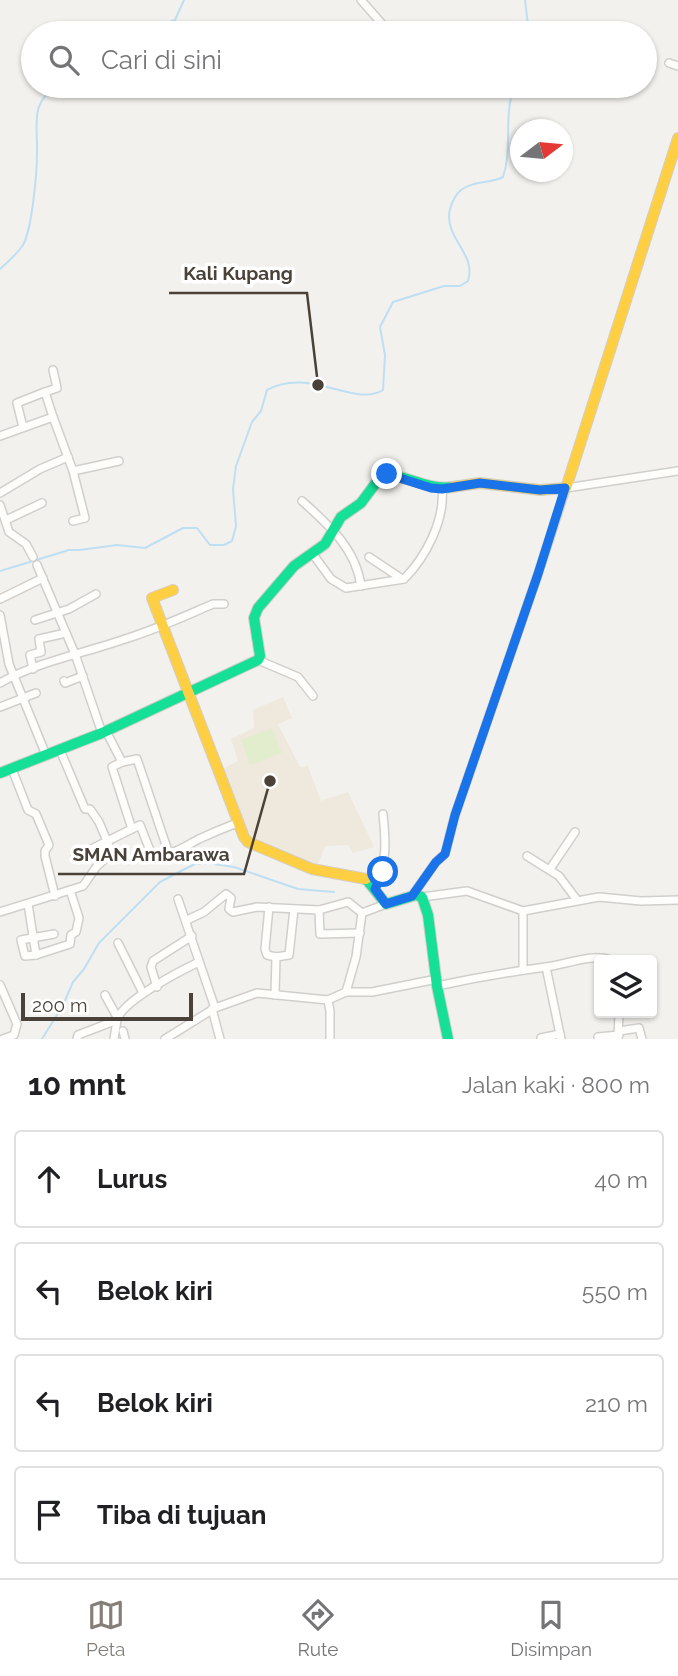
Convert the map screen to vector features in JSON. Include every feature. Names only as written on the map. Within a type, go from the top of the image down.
[{"type":"street","points":[[362,0],[380,21]]},
{"type":"street","points":[[417,896],[436,862],[445,854],[455,815],[538,574],[678,138]]},
{"type":"street","points":[[23,427],[17,403],[57,388],[53,370]]},
{"type":"street","points":[[45,393],[73,471],[85,518],[73,522]]},
{"type":"street","points":[[0,436],[53,418]]},
{"type":"street","points":[[0,493],[40,468],[68,457]]},
{"type":"street","points":[[73,471],[119,461]]},
{"type":"street","points":[[258,660],[260,656],[254,618],[258,608],[294,566],[325,544],[341,517],[361,503],[381,476],[390,475],[442,489],[480,483],[540,490],[678,471]]},
{"type":"street","points":[[312,553],[331,579],[346,588],[402,579],[425,551],[442,508],[442,489]]},
{"type":"street","points":[[302,501],[333,528],[357,567],[361,586]]},
{"type":"street","points":[[5,523],[42,503]]},
{"type":"street","points":[[0,505],[9,532],[26,544],[35,561],[75,654],[104,732],[122,762]]},
{"type":"street","points":[[369,556],[402,579]]},
{"type":"street","points":[[0,599],[43,578]]},
{"type":"street","points":[[173,590],[152,598],[237,823],[248,842],[312,869],[366,878],[386,904]]},
{"type":"street","points":[[35,620],[57,613],[96,594]]},
{"type":"street","points":[[0,682],[33,668],[126,639],[213,604],[225,604]]},
{"type":"street","points":[[0,617],[2,639],[13,676],[46,755]]},
{"type":"street","points":[[33,668],[30,656],[41,652],[39,639],[66,633]]},
{"type":"street","points":[[0,774],[104,732],[258,660],[298,677],[313,696]]},
{"type":"street","points":[[64,681],[65,683],[83,676]]},
{"type":"street","points":[[0,707],[36,693]]},
{"type":"street","points":[[0,912],[85,884],[97,866],[110,855],[111,850],[99,822],[90,809],[85,809],[60,750]]},
{"type":"street","points":[[132,829],[112,767],[137,759],[169,854]]},
{"type":"street","points":[[12,769],[28,810],[36,814],[49,845],[45,856],[55,896]]},
{"type":"street","points":[[375,889],[383,872],[386,855],[383,814]]},
{"type":"street","points":[[75,858],[142,826],[150,853],[169,854],[237,823]]},
{"type":"street","points":[[550,869],[575,832]]},
{"type":"street","points":[[527,856],[550,869],[577,900]]},
{"type":"street","points":[[54,934],[21,941],[26,956],[70,944],[79,918],[70,890]]},
{"type":"street","points":[[362,913],[417,896],[467,891],[523,911],[599,897],[641,901],[678,900]]},
{"type":"street","points":[[187,920],[204,912],[226,894],[231,898],[230,912],[257,907],[319,910],[348,902],[362,913]]},
{"type":"street","points":[[417,896],[428,915],[448,1039]]},
{"type":"street","points":[[178,899],[192,936],[220,1039]]},
{"type":"street","points":[[28,904],[36,955]]},
{"type":"street","points":[[269,907],[265,949],[267,955],[276,957],[289,955],[294,909]]},
{"type":"street","points":[[319,910],[320,934],[360,933]]},
{"type":"street","points":[[523,911],[523,969]]},
{"type":"street","points":[[346,992],[352,975],[362,913]]},
{"type":"street","points":[[157,987],[153,961],[192,936]]},
{"type":"street","points":[[118,943],[142,993]]},
{"type":"street","points":[[275,995],[276,957]]},
{"type":"street","points":[[165,1039],[213,1008],[257,993],[328,1000],[346,992],[372,992],[594,958]]},
{"type":"street","points":[[77,1039],[78,1035],[117,1018],[142,993],[157,987],[168,976],[198,962]]},
{"type":"street","points":[[541,1038],[561,1036],[546,967]]},
{"type":"street","points":[[0,985],[17,1024],[14,1035],[3,1039]]},
{"type":"street","points":[[105,995],[117,1018],[114,1039]]},
{"type":"street","points":[[328,1000],[330,1039]]},
{"type":"street","points":[[598,1037],[619,1035],[639,1028],[642,1039]]},
{"type":"shaded area","points":[[283,697],[292,718],[278,724],[300,767],[308,766],[321,801],[348,792],[374,847],[353,853],[348,845],[325,846],[318,864],[254,839],[237,813],[222,769],[238,761],[231,739],[254,728],[253,710]]},
{"type":"green space","points":[[272,728],[282,753],[250,765],[241,740]]},
{"type":"waterway","points":[[173,21],[184,0]]},
{"type":"waterway","points":[[525,0],[528,21]]},
{"type":"waterway","points":[[0,269],[18,252],[26,237],[35,187],[37,115],[44,98]]},
{"type":"waterway","points":[[0,571],[69,550],[117,545],[145,548],[183,528],[197,528],[210,545],[224,545],[232,541],[236,526],[233,489],[236,466],[252,422],[261,411],[267,390],[299,382],[359,394],[383,390],[385,355],[380,327],[393,302],[444,286],[460,286],[468,281],[468,262],[451,229],[450,209],[461,190],[503,177],[511,98]]},
{"type":"waterway","points":[[42,1039],[63,1005],[73,982],[99,943],[160,882],[179,872],[195,864],[207,863],[234,867],[298,889],[334,892]]},
{"type":"traffic: fast","points":[[0,773],[102,733],[258,660],[260,656],[254,618],[258,608],[294,566],[325,544],[341,517],[361,503],[381,476],[399,477],[434,487],[452,487]]},
{"type":"traffic: fast","points":[[366,879],[386,904],[416,895],[422,897],[428,915],[437,986],[448,1039]]},
{"type":"traffic: slow","points":[[452,487],[480,483],[540,490],[566,488],[678,138]]},
{"type":"traffic: slow","points":[[173,590],[152,598],[244,837],[248,842],[312,869],[366,879]]},
{"type":"place","name":"Kali Kupang","points":[[318,385]]},
{"type":"place","name":"SMAN Ambarawa","points":[[270,781]]},
{"type":"route","points":[[383,872],[375,889],[386,904],[412,896],[436,862],[445,854],[455,815],[533,590],[565,488],[540,490],[480,483],[442,489],[387,474]]}]
